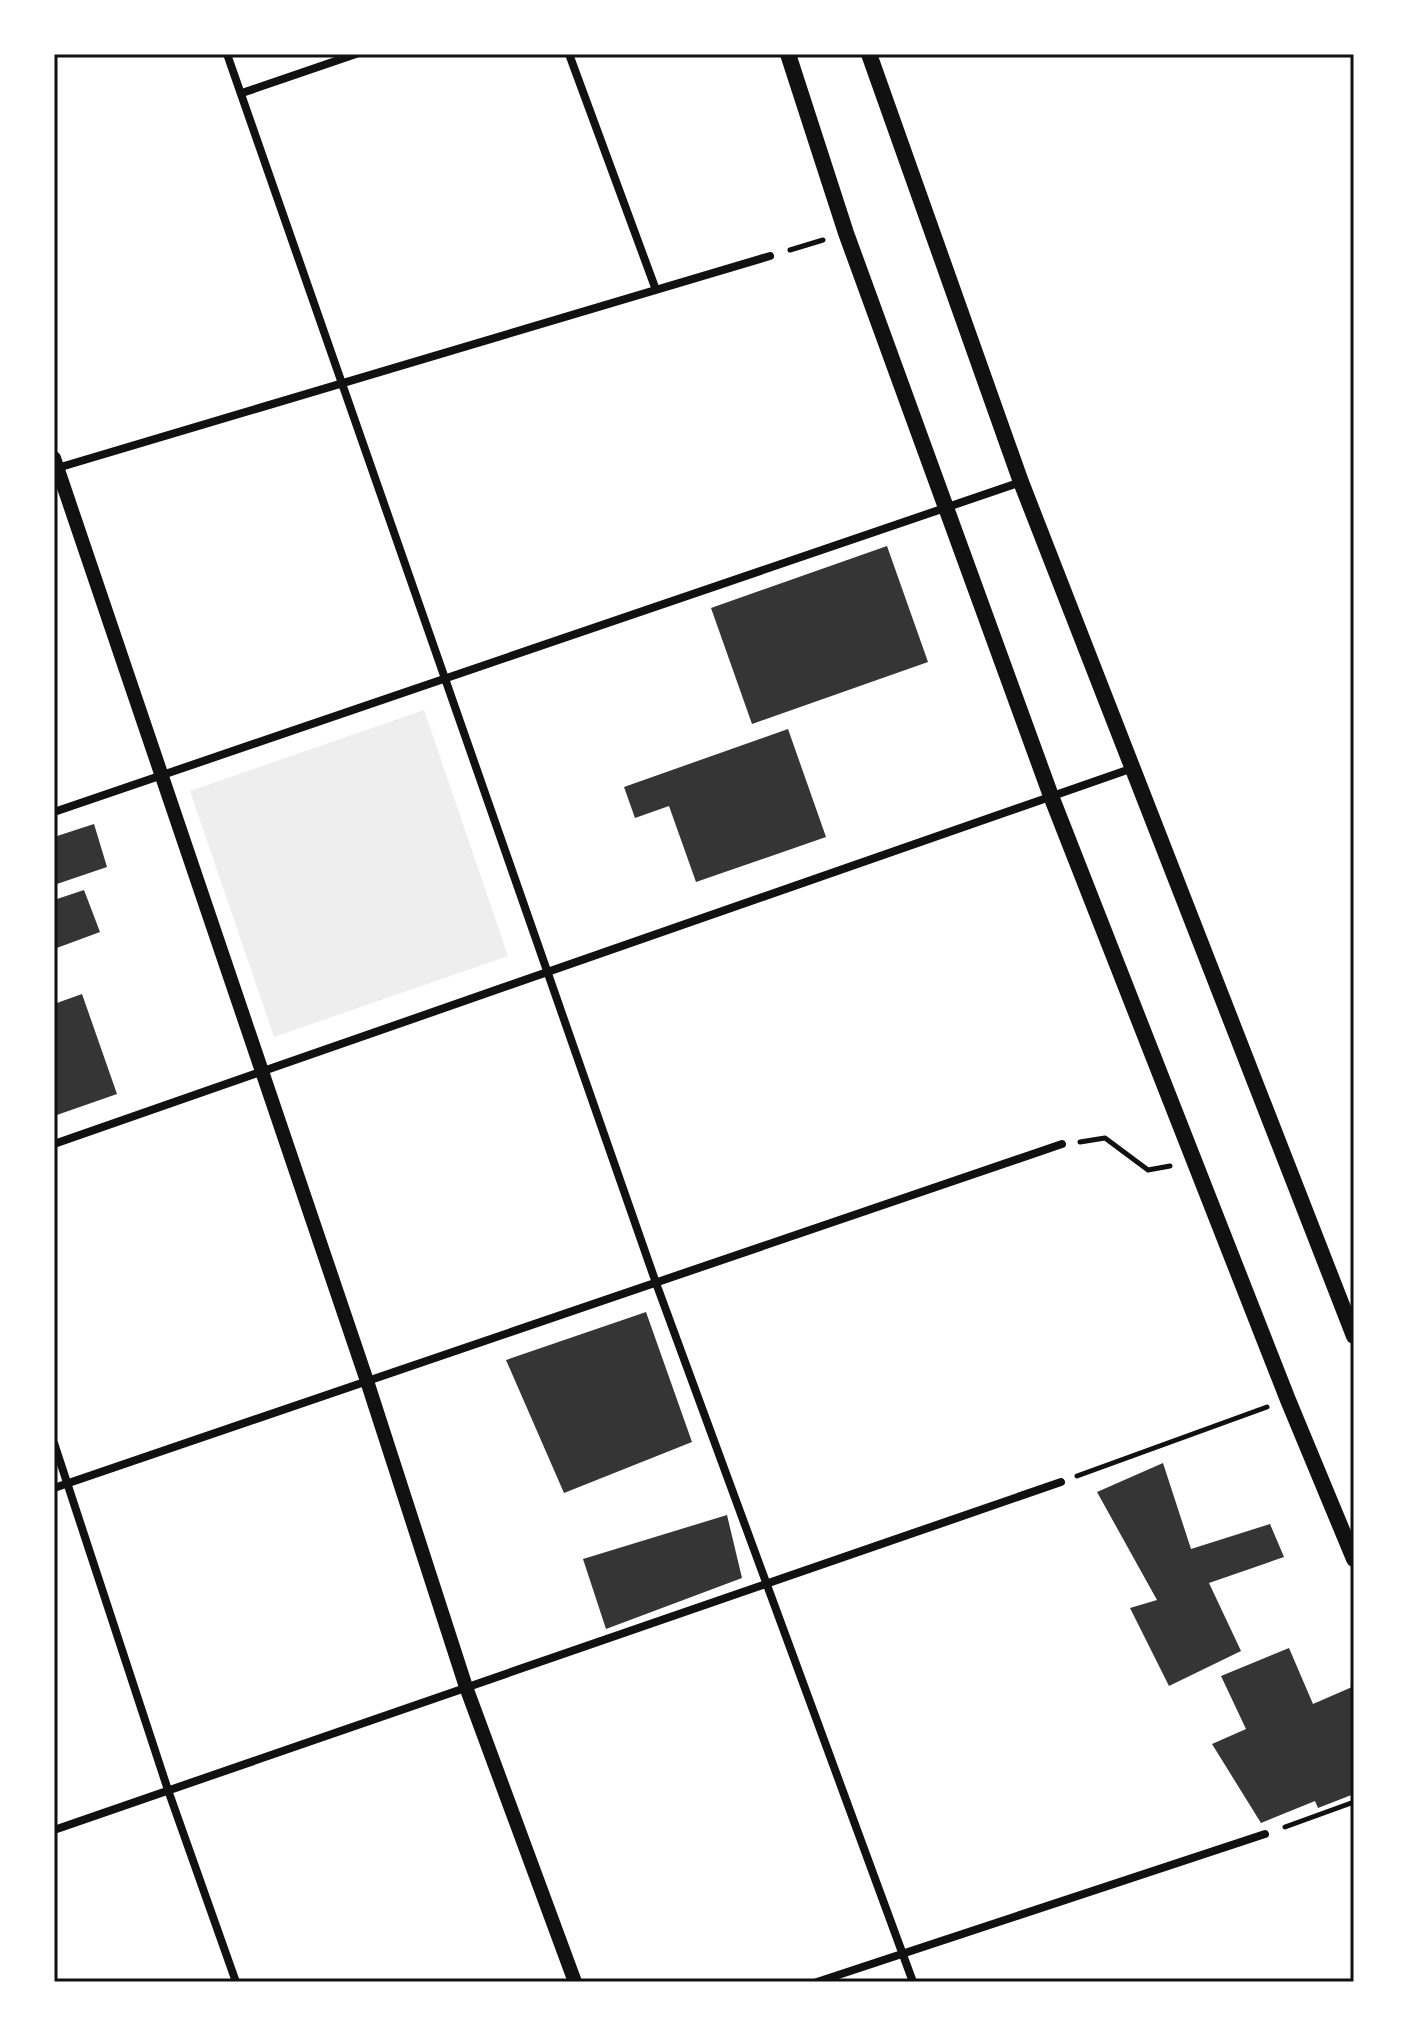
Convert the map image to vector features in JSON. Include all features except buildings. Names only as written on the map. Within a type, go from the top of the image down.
[{"type":"main road","points":[[788,54],[846,233],[1051,796],[1288,1400],[1354,1559]]},
{"type":"main road","points":[[869,54],[1021,482],[1354,1336]]},
{"type":"street","points":[[227,54],[656,1283],[913,1982]]},
{"type":"street","points":[[242,93],[356,54]]},
{"type":"street","points":[[569,54],[656,290]]},
{"type":"street","points":[[575,1982],[466,1687],[367,1381],[55,465],[770,256]]},
{"type":"street","points":[[54,812],[1021,482]]},
{"type":"street","points":[[54,1144],[1133,768]]},
{"type":"street","points":[[54,1488],[1062,1144]]},
{"type":"street","points":[[54,1443],[168,1790],[236,1982]]},
{"type":"street","points":[[54,1830],[1061,1482]]},
{"type":"street","points":[[817,1982],[1265,1834]]},
{"type":"path","points":[[770,256],[846,233]]},
{"type":"path","points":[[1062,1144],[1105,1138],[1148,1170],[1195,1160]]},
{"type":"path","points":[[1061,1482],[1288,1400]]},
{"type":"path","points":[[1265,1834],[1354,1802]]},
{"type":"shaded area","points":[[424,710],[508,956],[274,1037],[190,791]]}]
